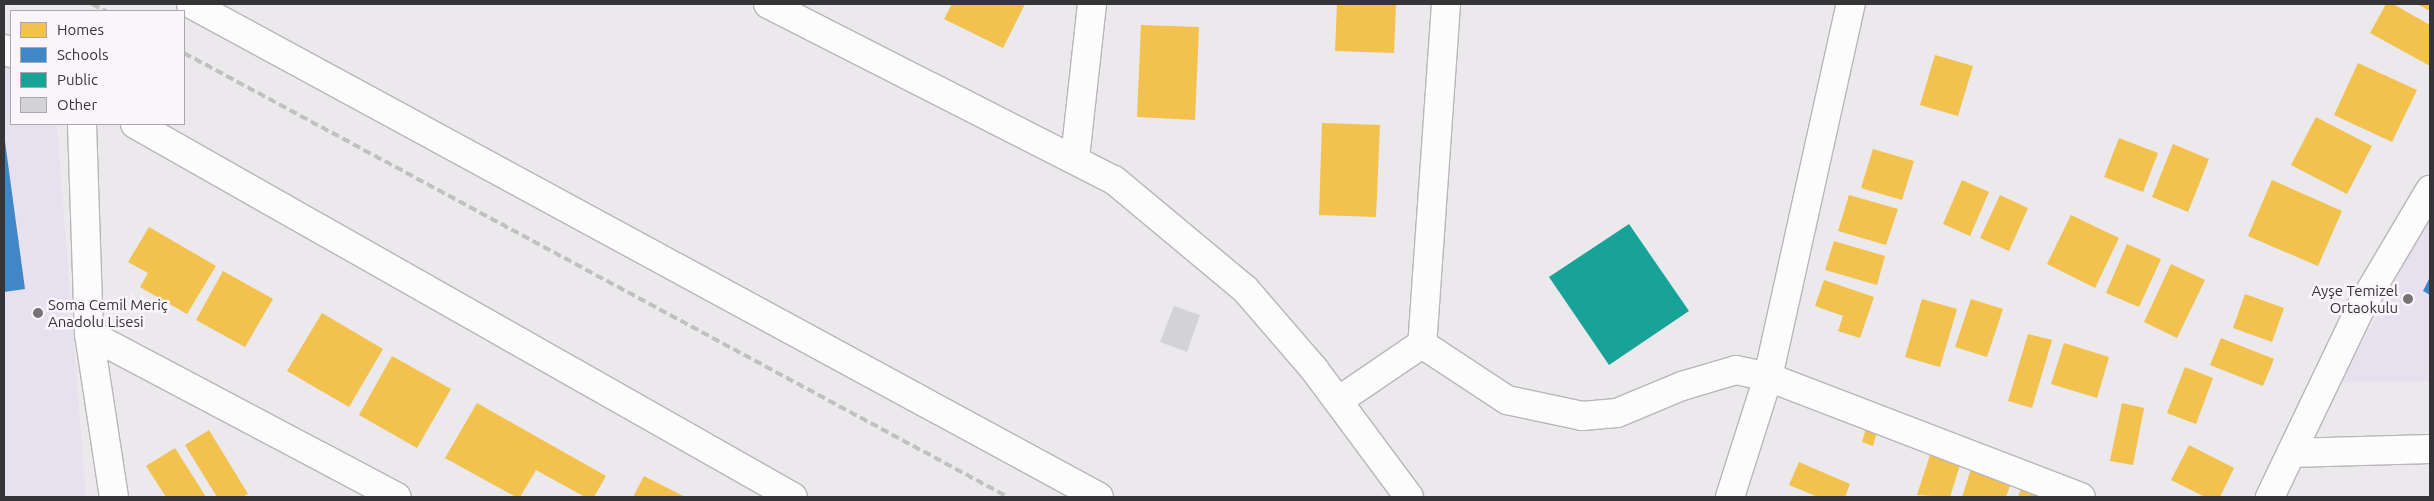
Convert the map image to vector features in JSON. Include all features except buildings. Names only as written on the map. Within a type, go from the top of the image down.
[{"type":"street","points":[[190,4],[1099,497]]},
{"type":"street","points":[[768,4],[1114,180],[1245,290],[1314,369],[1409,497]]},
{"type":"street","points":[[1074,158],[1092,4]]},
{"type":"street","points":[[1422,344],[1446,4]]},
{"type":"street","points":[[1730,497],[1768,377],[1851,4]]},
{"type":"street","points":[[82,125],[89,334],[114,497]]},
{"type":"street","points":[[138,125],[794,497]]},
{"type":"street","points":[[2270,497],[2362,305],[2430,190]]},
{"type":"street","points":[[89,334],[397,497]]},
{"type":"street","points":[[1338,401],[1422,344]]},
{"type":"street","points":[[1422,344],[1508,400],[1582,416],[1617,413],[1682,386],[1736,370],[1768,377],[2081,497]]},
{"type":"street","points":[[2291,453],[2430,449]]},
{"type":"shaded area","name":"Soma Cemil Meriç Anadolu Lisesi","points":[[4,65],[10,68],[10,125],[56,125],[57,128],[86,497],[4,497]]},
{"type":"shaded area","name":"Ayşe Temizel Ortaokulu","points":[[2430,216],[2430,382],[2341,382]]},
{"type":"railway","points":[[92,4],[104,10]]},
{"type":"railway","points":[[185,54],[1008,497]]},
{"type":"place","name":"Ayşe Temizel Ortaokulu","points":[[2408,299]]},
{"type":"place","name":"Soma Cemil Meriç Anadolu Lisesi","points":[[38,313]]}]
